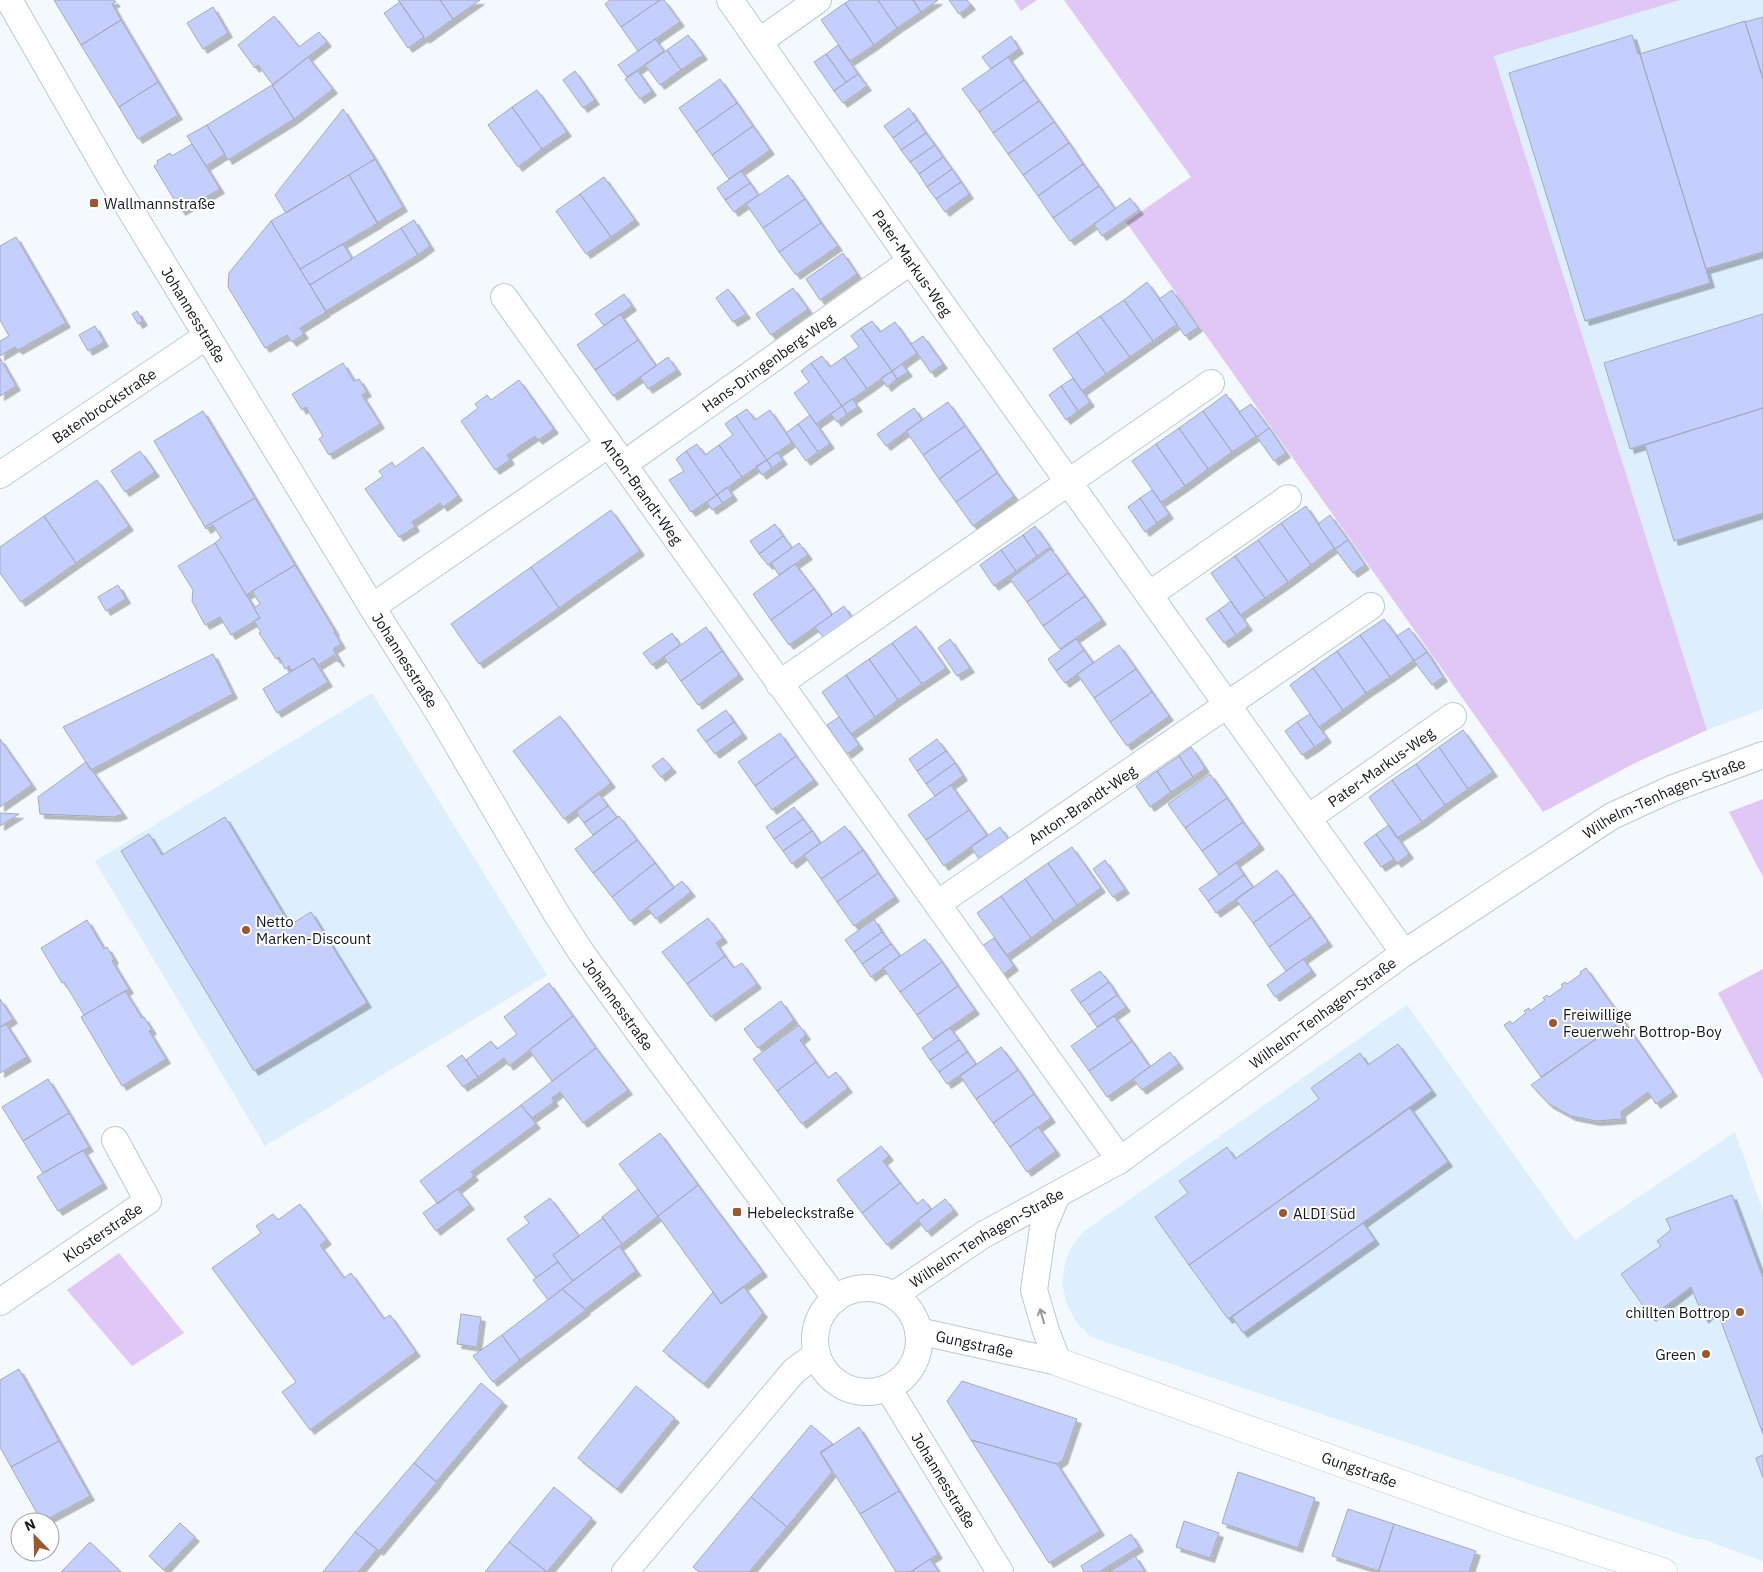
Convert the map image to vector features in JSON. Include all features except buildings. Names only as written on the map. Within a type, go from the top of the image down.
[{"type":"street","name":"Johannesstraße","points":[[9,0],[114,183],[372,607],[437,710],[556,913],[581,952],[836,1299]]},
{"type":"street","name":"Pater-Markus-Weg","points":[[730,0],[911,261],[1404,953]]},
{"type":"street","points":[[760,41],[818,0]]},
{"type":"street","name":"Hans-Dringenberg-Weg","points":[[372,607],[616,454],[911,261]]},
{"type":"street","name":"Anton-Brandt-Weg","points":[[504,297],[1120,1160]]},
{"type":"street","name":"Batenbrockstraße","points":[[0,475],[207,336]]},
{"type":"street","points":[[779,684],[1211,383]]},
{"type":"street","points":[[1149,595],[1288,498]]},
{"type":"street","points":[[1227,704],[1371,606]]},
{"type":"street","name":"Anton-Brandt-Weg","points":[[938,904],[1227,704]]},
{"type":"street","name":"Pater-Markus-Weg","points":[[1308,818],[1452,716]]},
{"type":"street","name":"Wilhelm-Tenhagen-Straße","points":[[894,1295],[983,1235],[1120,1160],[1404,953],[1612,816],[1670,789],[1763,756]]},
{"type":"street","name":"Klosterstraße","points":[[0,1302],[148,1201],[115,1140]]},
{"type":"street","points":[[1057,1194],[1043,1228],[1034,1290],[1046,1331],[1058,1362]]},
{"type":"street","points":[[858,1288],[882,1290],[894,1295],[910,1311],[918,1331],[919,1345],[916,1358],[909,1371],[900,1381],[888,1388],[874,1392],[859,1392],[845,1387],[832,1379],[823,1368],[817,1354],[815,1342],[816,1329],[827,1307],[846,1292],[858,1288]]},
{"type":"street","name":"Gungstraße","points":[[918,1331],[1058,1362],[1510,1523],[1663,1572]]},
{"type":"street","points":[[625,1572],[794,1371],[817,1354]]},
{"type":"street","name":"Johannesstraße","points":[[888,1388],[1000,1572]]},
{"type":"shaded area","points":[[1014,0],[1037,0],[1021,11]]},
{"type":"shaded area","points":[[1064,0],[1680,0],[1494,56],[1707,730],[1635,763],[1543,812],[1126,222],[1191,177]]},
{"type":"shaded area","points":[[1680,0],[1763,0],[1763,709],[1707,730],[1494,55]]},
{"type":"shaded area","points":[[372,693],[547,975],[265,1146],[95,861]]},
{"type":"shaded area","points":[[1763,799],[1763,877],[1729,812]]},
{"type":"shaded area","points":[[1763,969],[1763,1079],[1718,993]]},
{"type":"shaded area","points":[[1407,1005],[1575,1240],[1735,1132],[1763,1211],[1763,1561],[1708,1540],[1695,1539],[1108,1343],[1090,1336],[1076,1322],[1066,1302],[1062,1283],[1065,1263],[1071,1248],[1083,1232]]},
{"type":"shaded area","points":[[119,1253],[184,1333],[132,1366],[67,1290]]},
{"type":"place","name":"Wallmannstraße","points":[[94,203]]},
{"type":"place","name":"Netto Marken-Discount","points":[[246,930]]},
{"type":"place","name":"Freiwillige Feuerwehr Bottrop-Boy","points":[[1553,1023]]},
{"type":"place","name":"Hebeleckstraße","points":[[737,1212]]},
{"type":"place","name":"ALDI Süd","points":[[1283,1213]]},
{"type":"place","name":"chillten Bottrop","points":[[1740,1312]]},
{"type":"place","name":"Green","points":[[1706,1354]]}]
